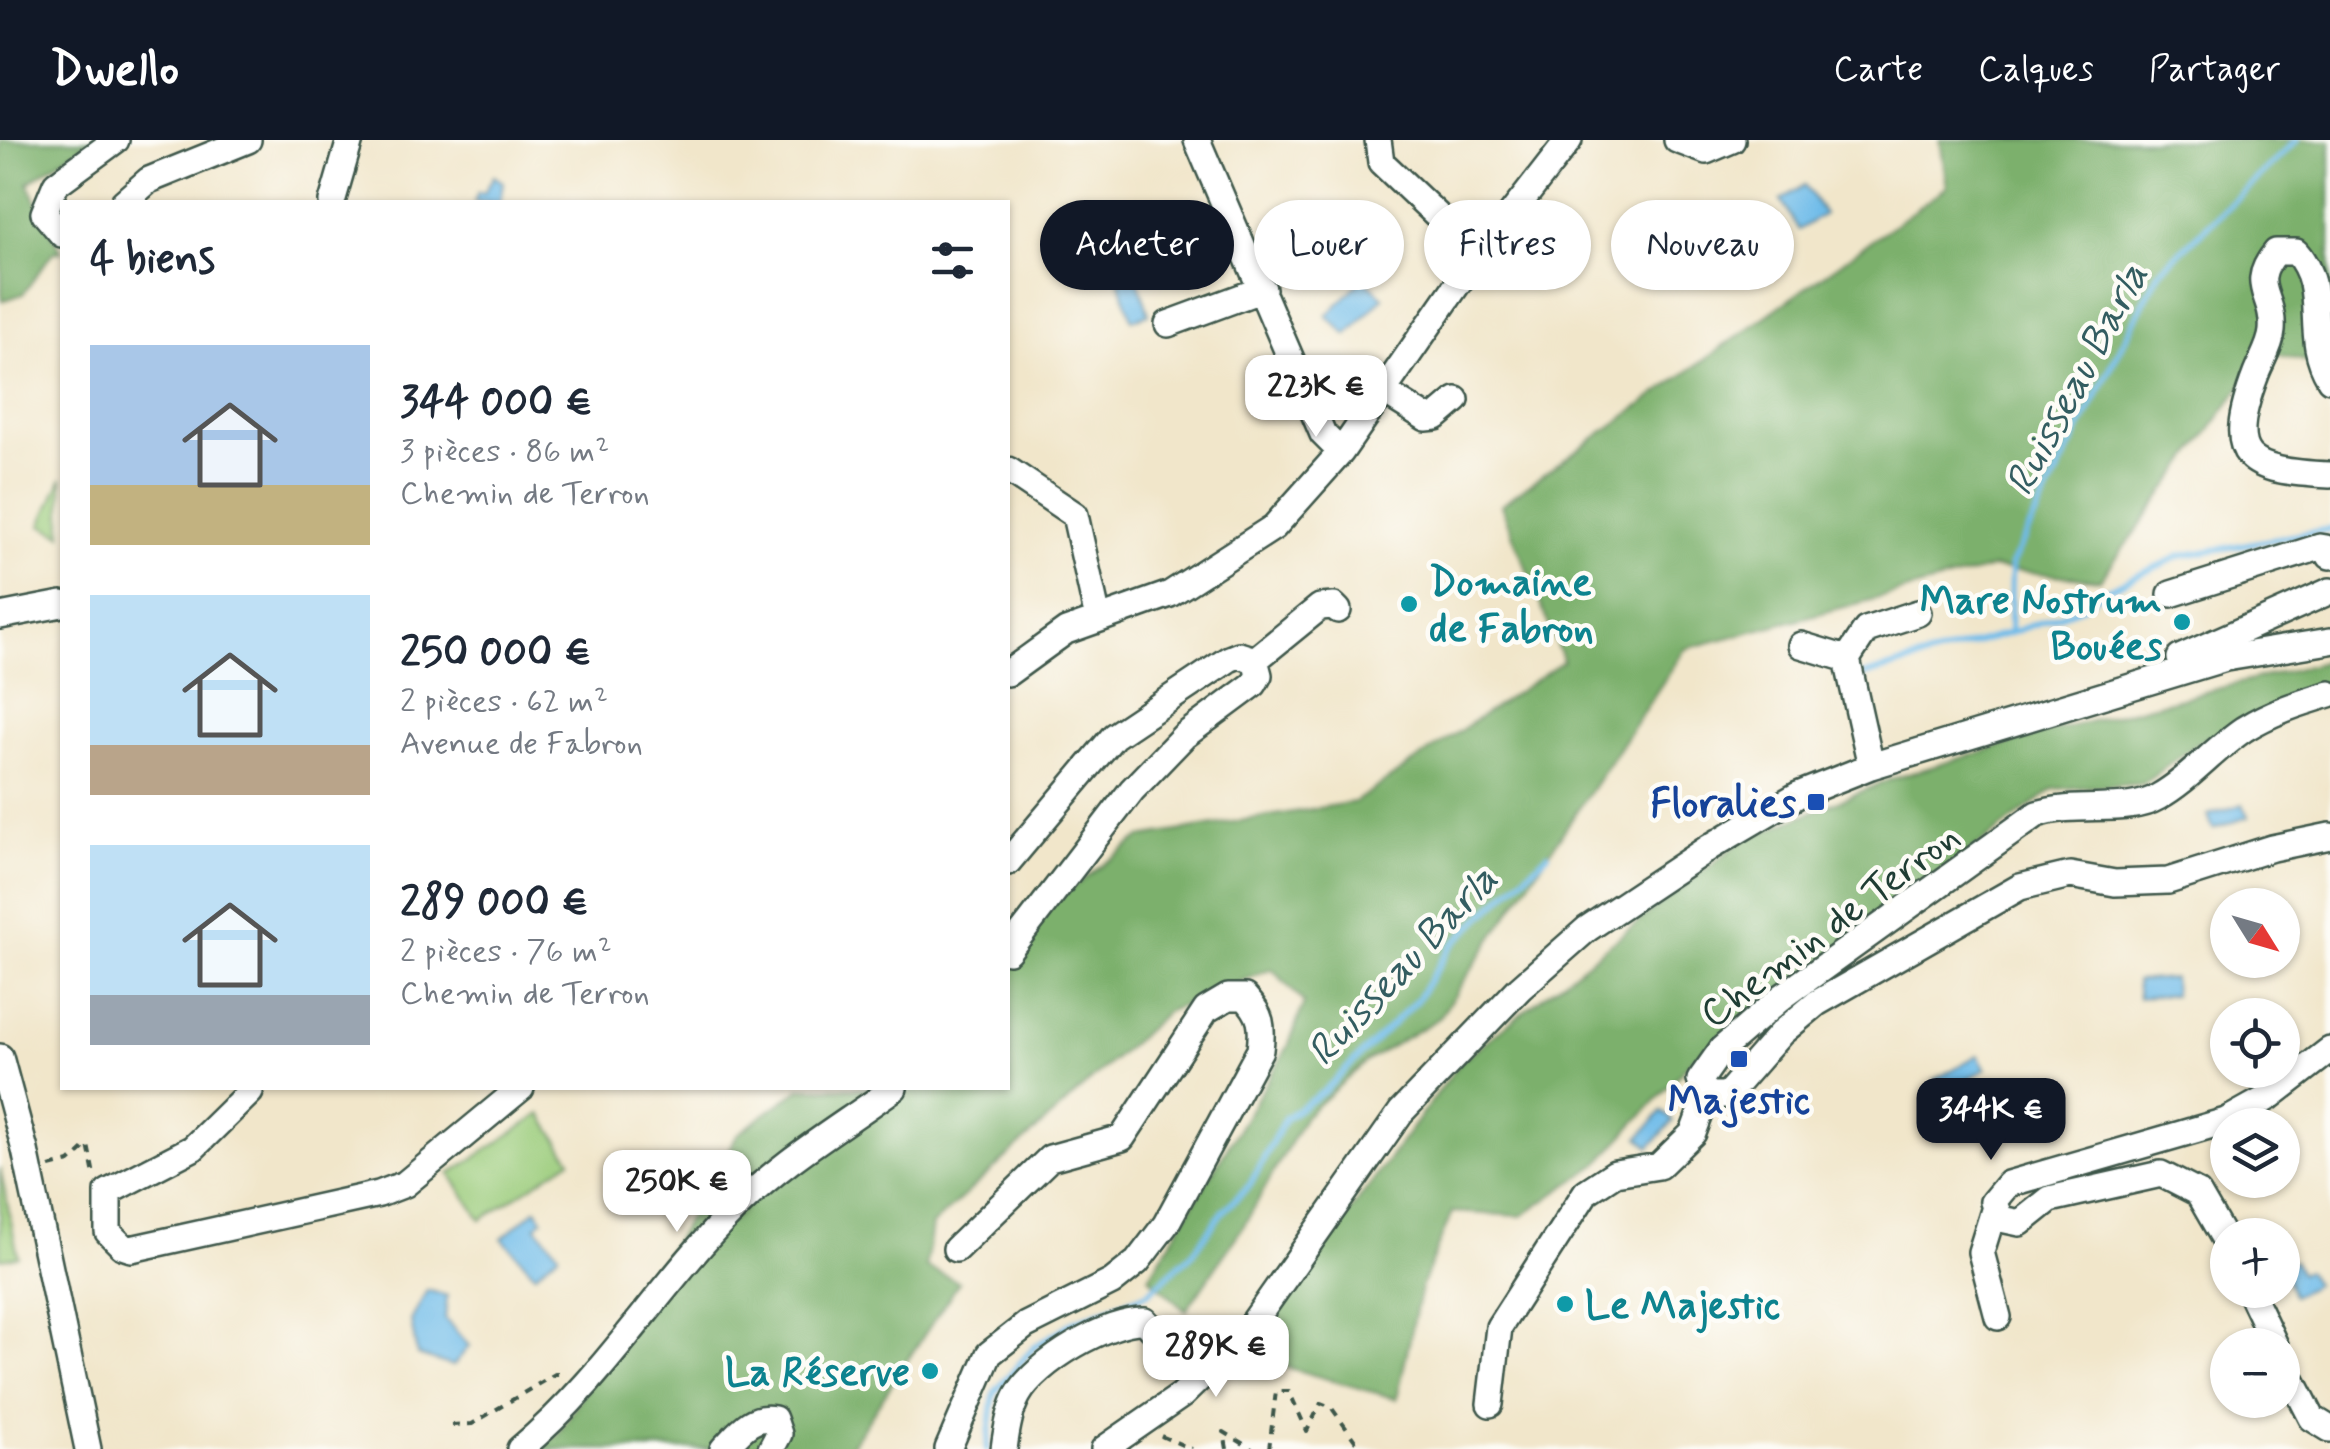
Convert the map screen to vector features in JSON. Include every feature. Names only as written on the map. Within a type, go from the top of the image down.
[{"type":"street","points":[[60,232],[44,214],[56,184],[116,140]]},
{"type":"street","points":[[333,200],[350,140]]},
{"type":"street","points":[[1197,140],[1254,266]]},
{"type":"street","points":[[1378,140],[1382,162],[1424,202]]},
{"type":"street","points":[[1522,200],[1569,140]]},
{"type":"street","points":[[1677,140],[1706,150],[1732,140]]},
{"type":"street","points":[[126,200],[149,180],[243,141]]},
{"type":"street","points":[[2330,379],[2315,338],[2319,286],[2310,266],[2296,252],[2276,252],[2263,268],[2261,285],[2271,311],[2272,333],[2240,417],[2242,443],[2255,460],[2274,472],[2330,475]]},
{"type":"street","points":[[1168,324],[1259,290]]},
{"type":"street","points":[[1265,290],[1323,434],[1341,452]]},
{"type":"street","points":[[1010,672],[1066,631],[1170,594],[1274,527],[1341,452],[1454,290]]},
{"type":"street","points":[[1383,391],[1426,418],[1436,416],[1456,400]]},
{"type":"street","points":[[1010,471],[1076,514],[1098,619]]},
{"type":"street","points":[[2171,594],[2320,547],[2326,548],[2330,556]]},
{"type":"street","points":[[2141,685],[2149,672],[2330,591]]},
{"type":"street","points":[[0,616],[60,604]]},
{"type":"street","points":[[1255,660],[1320,607],[1334,606],[1338,610]]},
{"type":"street","points":[[1871,766],[1847,659],[1866,630],[1918,613]]},
{"type":"street","points":[[1104,1449],[1146,1422],[1246,1332],[1424,1083],[1553,956],[1586,929],[1768,811],[1871,766],[2226,658],[2330,640]]},
{"type":"street","points":[[1801,645],[1847,659]]},
{"type":"street","points":[[1010,860],[1114,736],[1229,659],[1240,654],[1255,660]]},
{"type":"street","points":[[1010,948],[1132,790],[1184,736],[1254,684],[1259,675],[1255,660]]},
{"type":"street","name":"Chemin de Terron","points":[[2330,694],[2283,708],[2243,730],[2158,798],[2133,806],[2065,805],[2037,814],[1749,1025],[1722,1050],[1700,1080],[1707,1095],[1727,1094],[1781,1033],[1816,1003],[2020,887],[2070,874],[2116,883],[2168,882],[2272,848],[2330,836]]},
{"type":"street","points":[[948,1449],[989,1354],[1026,1325],[1112,1282],[1137,1262],[1166,1224],[1260,1050],[1263,1026],[1257,1010],[1245,997],[1228,998],[1206,1010],[1122,1138],[1050,1158],[956,1249]]},
{"type":"street","points":[[1998,1316],[1981,1252],[1997,1193],[2008,1184],[2226,1121],[2269,1097],[2330,1050]]},
{"type":"street","points":[[0,1057],[30,1172],[88,1449]]},
{"type":"street","points":[[250,1092],[194,1148],[108,1192],[108,1232],[122,1246],[131,1249],[379,1194],[405,1184],[519,1090]]},
{"type":"street","points":[[520,1449],[595,1376],[733,1211],[770,1176],[891,1090]]},
{"type":"street","points":[[1490,1404],[1499,1327],[1586,1192],[1615,1173],[1659,1166],[1693,1132],[1707,1095]]},
{"type":"street","points":[[1994,1210],[2001,1219],[2020,1222],[2050,1199],[2161,1174],[2198,1193],[2212,1218]]},
{"type":"street","points":[[1004,1449],[1018,1395],[1039,1370],[1097,1332],[1133,1320],[1146,1321],[1169,1347]]},
{"type":"street","points":[[2300,1395],[2312,1418],[2330,1430]]},
{"type":"street","points":[[722,1449],[756,1418],[765,1417],[774,1419],[780,1434],[771,1449]]},
{"type":"path","points":[[30,1172],[70,1162],[88,1145],[95,1181]]},
{"type":"path","points":[[452,1425],[472,1424],[555,1374],[595,1376]]},
{"type":"path","points":[[1269,1449],[1276,1391],[1290,1391],[1308,1431],[1321,1403],[1331,1407],[1362,1449]]},
{"type":"path","points":[[1146,1422],[1164,1439],[1192,1449]]},
{"type":"path","points":[[1227,1449],[1224,1432],[1252,1449]]},
{"type":"green space","points":[[0,140],[92,140],[28,183],[60,252],[53,252],[23,294],[2,301]]},
{"type":"green space","points":[[1940,140],[2330,140],[2330,367],[2267,352],[2100,580],[1992,568],[1685,649],[1439,1018],[1367,1061],[1305,1116],[1246,1222],[1186,1311],[1149,1277],[1288,1047],[1304,1003],[1272,969],[1166,1012],[932,1225],[926,1267],[959,1282],[849,1449],[538,1449],[558,1435],[738,1134],[798,1090],[1010,1090],[1010,934],[1141,837],[1355,802],[1563,661],[1501,505],[1947,187]]},
{"type":"green space","points":[[60,482],[60,534],[41,525]]},
{"type":"green space","points":[[2330,660],[2330,691],[2202,740],[2143,784],[2054,789],[1694,1058],[1598,1164],[1522,1216],[1452,1212],[1421,1287],[1397,1399],[1244,1355],[1462,1060],[1741,841],[1892,779],[2037,735]]},
{"type":"green space","points":[[541,1114],[571,1160],[481,1220],[450,1174]]},
{"type":"green space","points":[[0,1168],[18,1256],[0,1259]]},
{"type":"water","points":[[494,176],[503,182],[500,200],[475,200],[478,192],[484,193]]},
{"type":"water","points":[[1805,185],[1824,214],[1799,230],[1794,222],[1794,200],[1781,200]]},
{"type":"water","points":[[1122,290],[1141,290],[1149,314],[1132,320]]},
{"type":"water","points":[[1352,290],[1376,290],[1383,297],[1347,335],[1327,316]]},
{"type":"water","points":[[2243,804],[2248,817],[2213,829],[2208,815]]},
{"type":"water","points":[[2173,978],[2174,995],[2138,998],[2136,981]]},
{"type":"water","points":[[1978,1055],[1986,1069],[1943,1094],[1934,1080]]},
{"type":"water","points":[[1662,1111],[1673,1121],[1650,1147],[1639,1138]]},
{"type":"water","points":[[536,1209],[543,1219],[536,1226],[559,1253],[535,1274],[502,1238]]},
{"type":"water","points":[[2307,1270],[2315,1285],[2300,1292],[2300,1273]]},
{"type":"water","points":[[427,1290],[447,1296],[445,1319],[469,1346],[453,1366],[417,1355],[411,1321]]},
{"type":"waterway","name":"Ruisseau Barla","points":[[1862,676],[2010,633],[2011,565],[2159,272],[2297,140]]},
{"type":"waterway","name":"Ruisseau Barla","points":[[2010,633],[2081,608],[2103,591],[2180,556],[2330,529]]},
{"type":"waterway","name":"Ruisseau Barla","points":[[987,1449],[994,1393],[1034,1347],[1073,1322],[1148,1293],[1193,1253],[1222,1212],[1250,1185],[1285,1118],[1323,1092],[1416,1001],[1451,946],[1548,854]]},
{"type":"place","name":"Domaine de Fabron","points":[[1409,604]]},
{"type":"place","name":"Mare Nostrum Bouées","points":[[2182,622]]},
{"type":"place","name":"Floralies","points":[[1816,802]]},
{"type":"place","name":"Majestic","points":[[1739,1059]]},
{"type":"place","name":"Le Majestic","points":[[1565,1304]]},
{"type":"place","name":"La Réserve","points":[[930,1371]]}]
